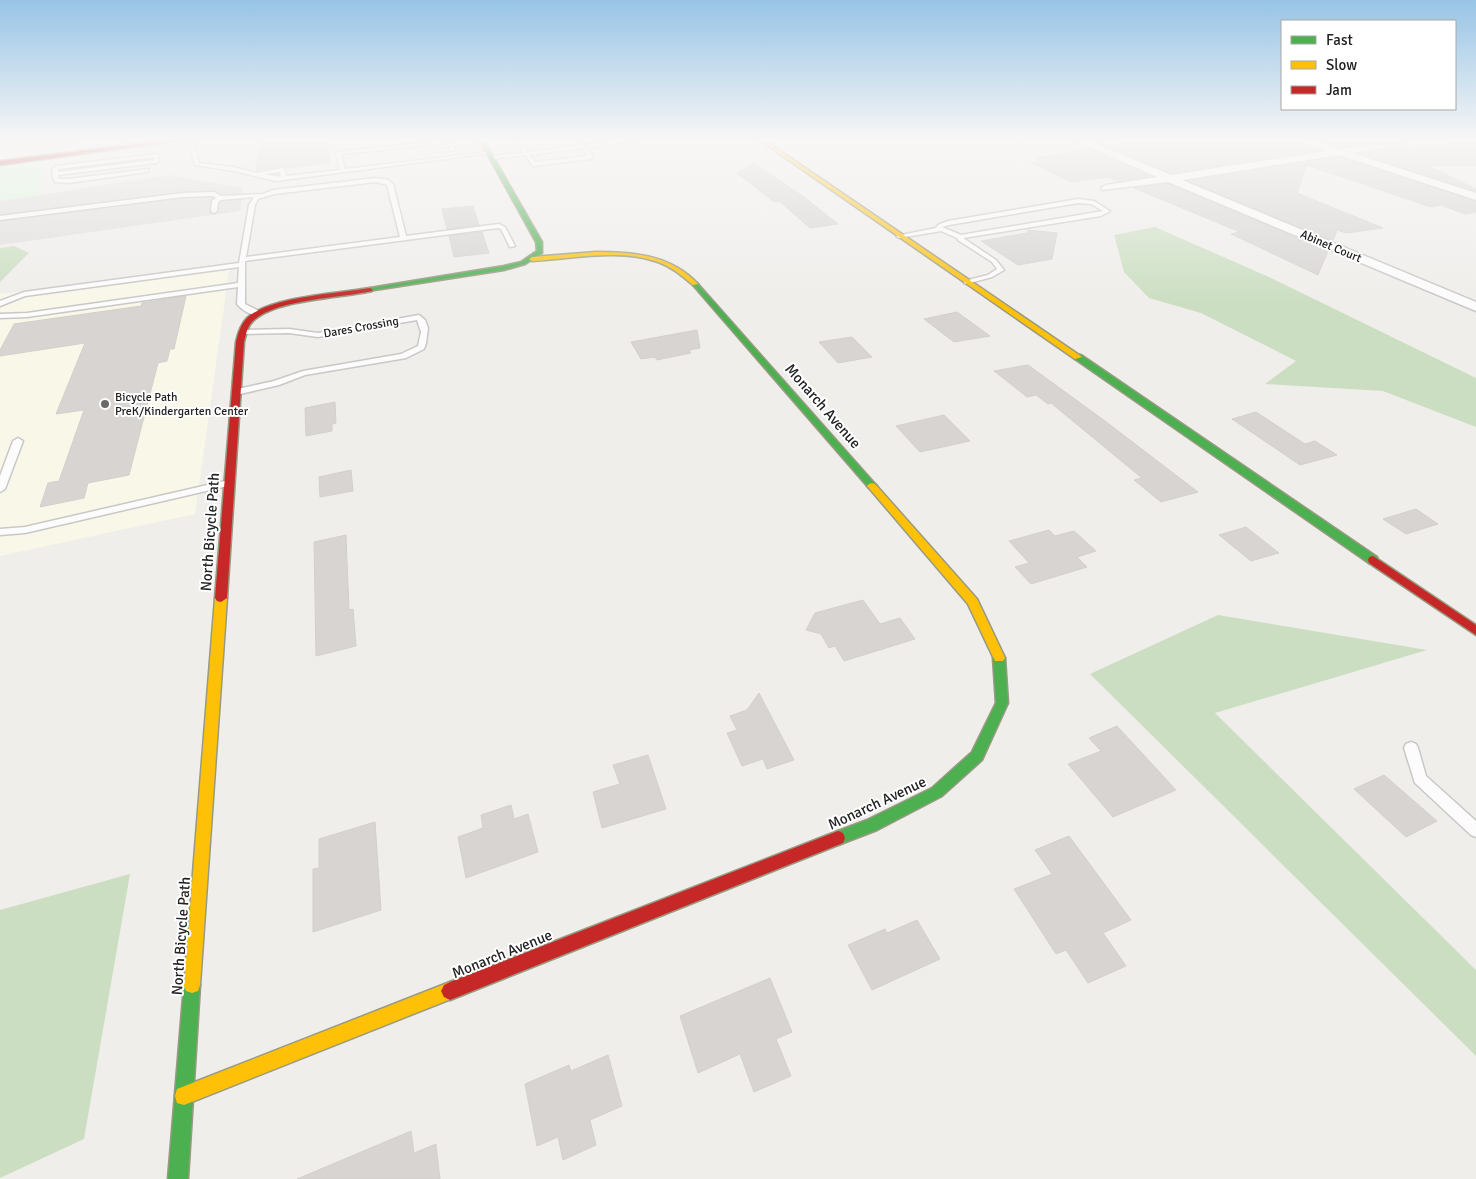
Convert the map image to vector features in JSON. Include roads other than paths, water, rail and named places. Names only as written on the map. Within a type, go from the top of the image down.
[{"type":"street","points":[[256,313],[276,306],[306,300],[504,268],[532,259],[540,252],[539,242],[512,194]]},
{"type":"street","points":[[839,194],[1476,631]]},
{"type":"street","name":"Abinet Court","points":[[1208,194],[1476,307]]},
{"type":"street","name":"Monarch Avenue","points":[[184,1096],[872,825],[938,792],[977,756],[1002,703],[999,656],[973,602],[680,268],[647,256],[605,254],[532,259]]},
{"type":"street","name":"North Bicycle Path","points":[[178,1179],[240,342],[246,322],[256,313]]},
{"type":"lane","points":[[0,218],[183,195],[213,194]]},
{"type":"lane","points":[[214,194],[220,198]]},
{"type":"lane","points":[[214,211],[215,201],[220,198],[267,194]]},
{"type":"lane","points":[[392,194],[403,238]]},
{"type":"lane","points":[[256,313],[241,304],[241,285],[242,262],[252,205],[261,195]]},
{"type":"lane","points":[[941,229],[940,226],[948,223],[1067,202],[1086,201],[1106,211],[1101,214],[960,237]]},
{"type":"lane","points":[[0,316],[27,316],[102,294],[242,262],[403,238],[499,226],[503,228],[512,246]]},
{"type":"lane","points":[[899,236],[941,229],[960,237],[960,239],[994,261],[1001,270],[990,276],[966,282]]},
{"type":"lane","points":[[0,304],[24,294],[102,294],[241,285]]},
{"type":"lane","name":"Dares Crossing","points":[[236,392],[276,384],[303,374],[403,356],[421,347],[425,336],[423,322],[419,317],[318,334],[289,331],[243,332]]},
{"type":"lane","points":[[0,489],[18,441]]},
{"type":"lane","points":[[0,532],[25,530],[229,483]]},
{"type":"lane","points":[[1411,748],[1420,779],[1476,830]]},
{"type":"place","name":"Bicycle Path PreK/Kindergarten Center","points":[[105,404]]}]
